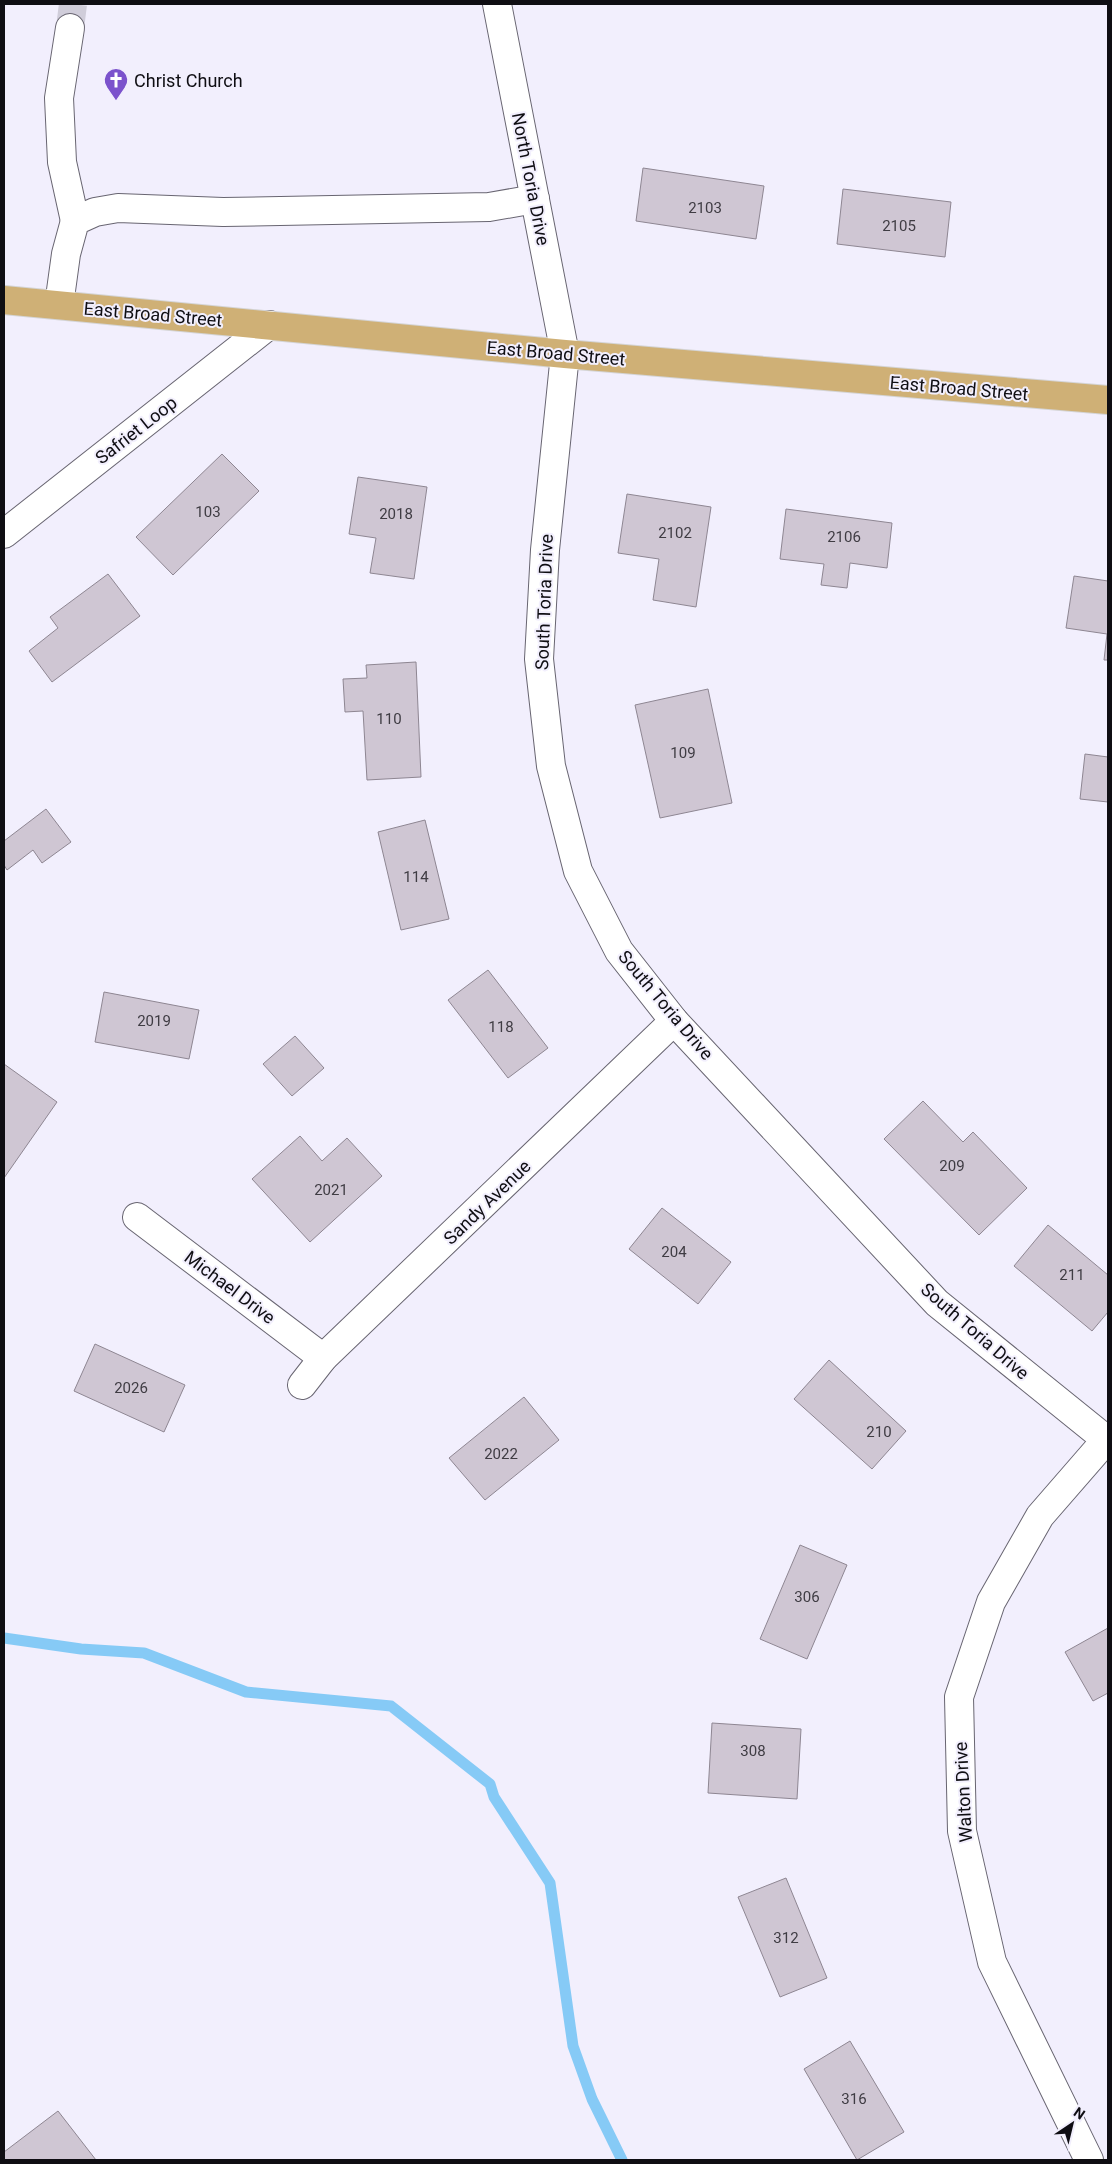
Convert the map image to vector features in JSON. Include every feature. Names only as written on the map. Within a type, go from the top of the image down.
[{"type":"main road","name":"East Broad Street","points":[[4,300],[565,354],[1108,400]]},
{"type":"street","name":"North Toria Drive","points":[[497,4],[565,354]]},
{"type":"street","points":[[59,305],[66,254],[75,222],[62,162],[59,98],[70,28]]},
{"type":"street","points":[[75,222],[94,212],[118,208],[223,212],[489,207],[535,198]]},
{"type":"street","name":"Safriet Loop","points":[[4,534],[269,325]]},
{"type":"street","name":"South Toria Drive","points":[[565,354],[544,550],[539,659],[551,766],[578,871],[619,951],[674,1021],[937,1303],[1107,1441]]},
{"type":"street","name":"Sandy Avenue","points":[[302,1385],[323,1358],[674,1021]]},
{"type":"street","name":"Michael Drive","points":[[137,1217],[323,1358]]},
{"type":"street","name":"Walton Drive","points":[[1089,2160],[992,1962],[962,1831],[960,1697],[991,1602],[1040,1516],[1107,1441]]},
{"type":"building","points":[[643,168],[764,186],[756,239],[636,221]]},
{"type":"building","points":[[843,189],[951,202],[945,257],[837,244]]},
{"type":"building","points":[[222,454],[259,491],[173,575],[136,537]]},
{"type":"building","points":[[358,477],[427,487],[414,579],[370,573],[376,538],[349,534]]},
{"type":"building","points":[[627,494],[711,507],[696,607],[653,600],[659,559],[618,553]]},
{"type":"building","points":[[786,509],[892,523],[887,568],[850,563],[847,588],[821,585],[824,564],[780,559]]},
{"type":"building","points":[[108,574],[140,616],[52,682],[29,651],[58,628],[50,617]]},
{"type":"building","points":[[1074,576],[1108,581],[1108,660],[1104,660],[1107,634],[1066,628]]},
{"type":"building","points":[[416,662],[421,777],[367,780],[363,711],[345,712],[343,679],[367,678],[366,665]]},
{"type":"building","points":[[708,689],[732,803],[660,818],[635,705]]},
{"type":"building","points":[[1085,754],[1108,757],[1108,802],[1080,799]]},
{"type":"building","points":[[46,809],[71,842],[42,863],[33,850],[7,870],[4,865],[4,841]]},
{"type":"building","points":[[425,820],[449,919],[401,930],[378,832]]},
{"type":"building","points":[[488,970],[548,1048],[508,1078],[448,1000]]},
{"type":"building","points":[[104,992],[199,1010],[189,1059],[95,1042]]},
{"type":"building","points":[[295,1036],[324,1068],[292,1096],[263,1064]]},
{"type":"building","points":[[4,1064],[57,1102],[4,1178]]},
{"type":"building","points":[[923,1101],[963,1142],[973,1132],[1027,1188],[979,1235],[884,1139]]},
{"type":"building","points":[[300,1136],[322,1161],[347,1138],[382,1176],[310,1242],[252,1179]]},
{"type":"building","points":[[662,1208],[731,1262],[698,1304],[629,1249]]},
{"type":"building","points":[[1048,1225],[1108,1275],[1108,1312],[1092,1331],[1014,1266]]},
{"type":"building","points":[[95,1344],[185,1385],[164,1432],[74,1391]]},
{"type":"building","points":[[829,1360],[906,1431],[872,1469],[794,1399]]},
{"type":"building","points":[[524,1397],[559,1440],[485,1500],[449,1458]]},
{"type":"building","points":[[800,1545],[847,1565],[807,1659],[760,1639]]},
{"type":"building","points":[[1108,1628],[1108,1693],[1093,1701],[1065,1652]]},
{"type":"building","points":[[712,1723],[801,1729],[797,1799],[708,1793]]},
{"type":"building","points":[[786,1878],[827,1978],[780,1997],[738,1897]]},
{"type":"building","points":[[850,2041],[904,2132],[857,2160],[804,2069]]},
{"type":"building","points":[[58,2111],[96,2160],[4,2160],[4,2152]]},
{"type":"waterway","points":[[4,1638],[81,1649],[144,1653],[246,1692],[391,1706],[490,1784],[494,1797],[550,1883],[573,2046],[592,2099],[622,2160]]},
{"type":"tunnel","points":[[70,28],[73,4]]},
{"type":"place","name":"Christ Church","points":[[116,101]]}]
